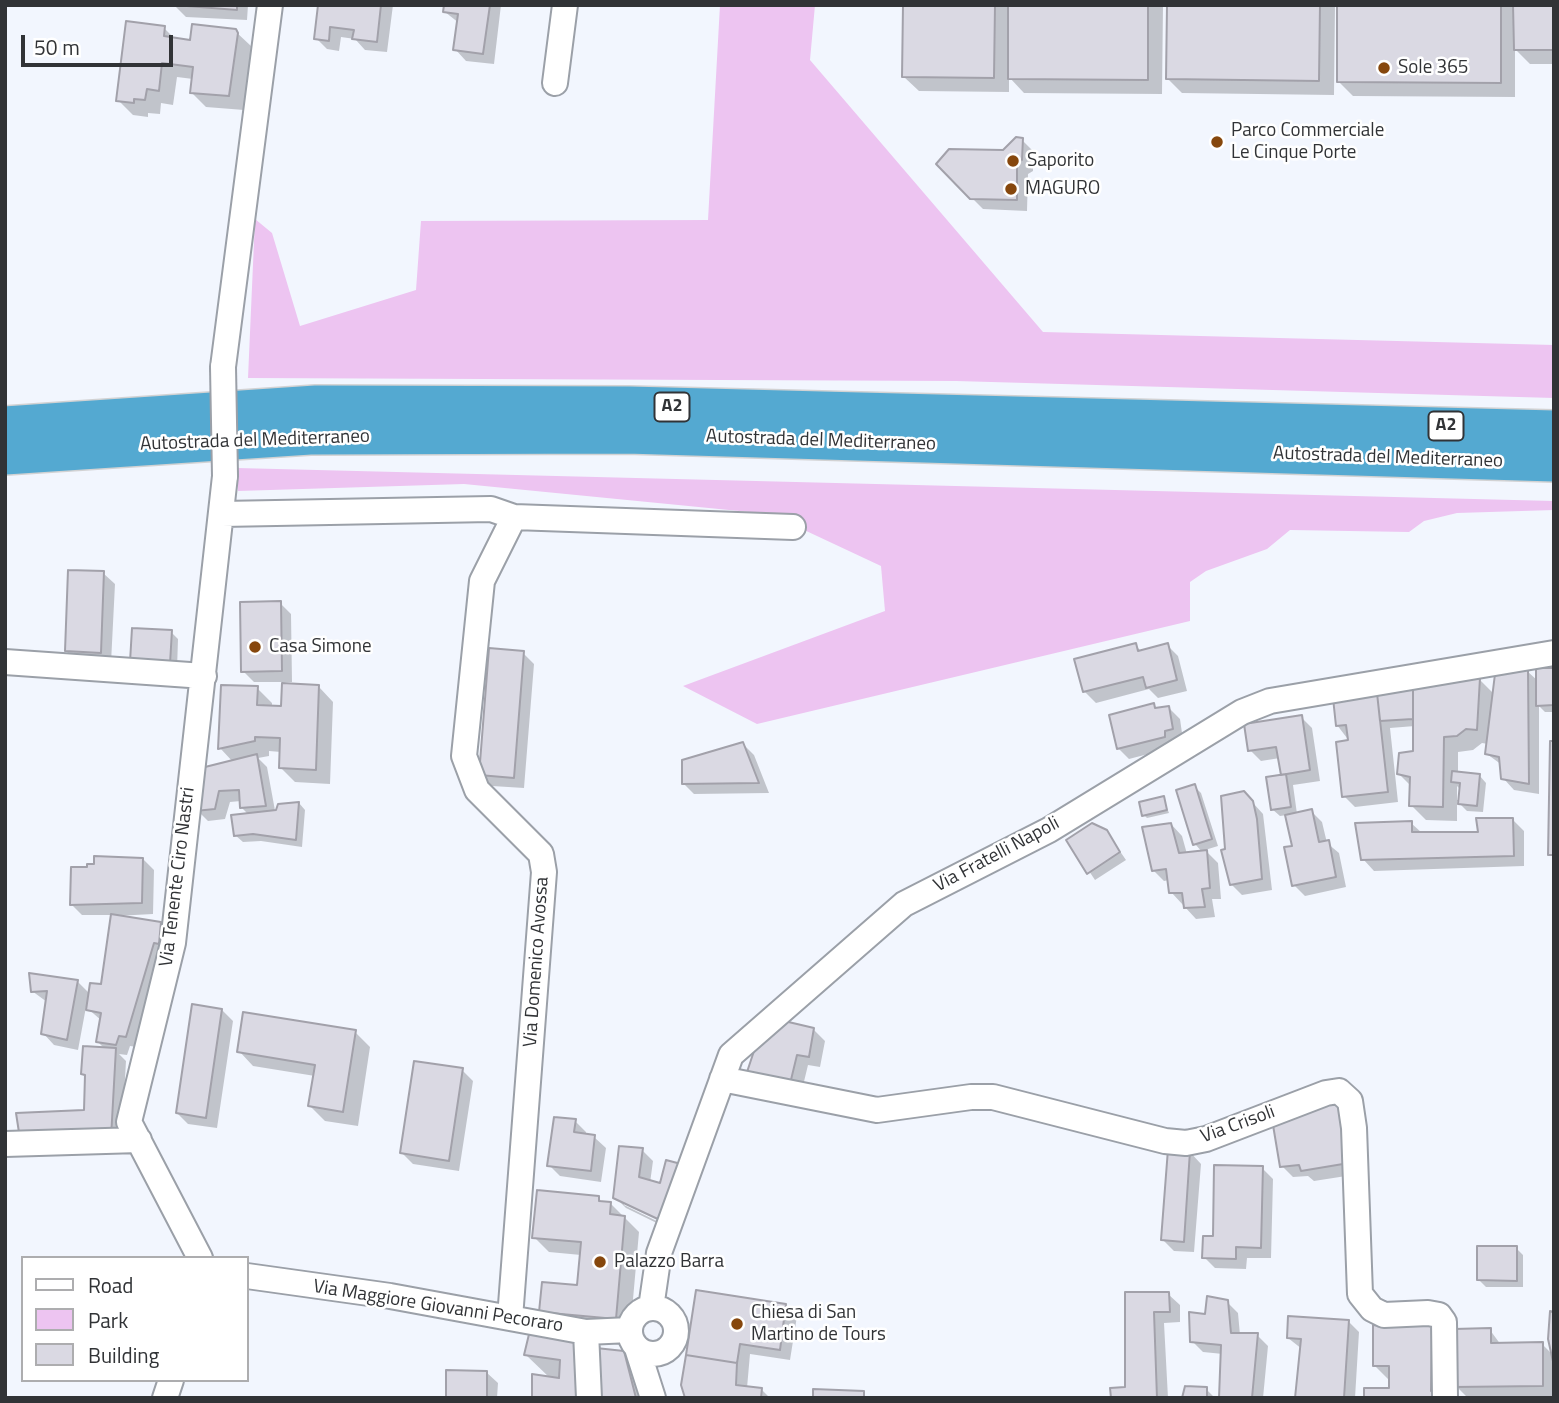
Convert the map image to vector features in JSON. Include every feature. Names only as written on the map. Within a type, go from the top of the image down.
[{"type":"highway","name":"Autostrada del Mediterraneo","points":[[5,425],[316,404],[629,405],[1554,429]]},
{"type":"highway","points":[[1338,423],[1437,414],[1554,417]]},
{"type":"highway","name":"Autostrada del Mediterraneo","points":[[5,456],[310,436],[628,435],[1554,463]]},
{"type":"highway","points":[[5,473],[247,453],[310,436]]},
{"type":"street","name":"Via Tenente Ciro Nastri","points":[[199,1256],[129,1122],[173,943],[222,514],[225,476],[223,367],[270,5]]},
{"type":"street","points":[[555,83],[565,5]]},
{"type":"street","points":[[222,514],[491,509],[514,517],[793,527]]},
{"type":"street","name":"Via Domenico Avossa","points":[[510,1318],[544,872],[541,854],[477,790],[464,757],[482,581],[514,517]]},
{"type":"street","name":"Via Fratelli Napoli","points":[[651,1308],[659,1253],[731,1055],[904,904],[1049,830],[1242,712],[1270,701],[1315,691],[1554,653]]},
{"type":"street","points":[[5,662],[204,677]]},
{"type":"street","name":"Via Crisoli","points":[[722,1079],[877,1110],[971,1097],[993,1097],[1165,1142],[1186,1143],[1206,1139],[1326,1093],[1339,1091],[1350,1101],[1354,1128],[1360,1294],[1372,1308],[1384,1315],[1439,1315],[1444,1322],[1445,1398]]},
{"type":"street","points":[[5,1144],[138,1140]]},
{"type":"street","name":"Via Maggiore Giovanni Pecoraro","points":[[248,1276],[390,1296],[633,1339]]},
{"type":"street","points":[[653,1398],[633,1339],[639,1313],[651,1308],[666,1312],[675,1324],[675,1340],[664,1352],[660,1398]]},
{"type":"street","points":[[586,1332],[589,1398]]},
{"type":"street","points":[[633,1339],[650,1354],[664,1352]]},
{"type":"green space","points":[[720,5],[815,5],[810,60],[1043,332],[1554,345],[1554,398],[956,381],[248,378],[255,219],[272,233],[300,326],[416,290],[421,221],[708,220]]},
{"type":"green space","points":[[237,468],[1554,501],[1554,510],[1457,513],[1424,521],[1409,532],[1290,530],[1267,549],[1206,571],[1190,582],[1190,621],[757,724],[683,686],[885,611],[881,566],[770,514],[464,484],[238,491]]},
{"type":"building","points":[[174,5],[237,5],[237,10]]},
{"type":"building","points":[[318,5],[381,5],[377,42],[352,39],[354,30],[330,27],[329,41],[314,39]]},
{"type":"building","points":[[444,5],[490,5],[483,54],[453,50],[458,14],[443,12]]},
{"type":"building","points":[[903,5],[995,5],[994,78],[902,77]]},
{"type":"building","points":[[1008,5],[1148,5],[1148,80],[1008,79]]},
{"type":"building","points":[[1167,5],[1320,5],[1319,81],[1166,79]]},
{"type":"building","points":[[1337,5],[1501,5],[1501,83],[1337,82]]},
{"type":"building","points":[[1513,5],[1554,5],[1554,50],[1514,50]]},
{"type":"building","points":[[126,21],[165,26],[164,36],[190,40],[192,24],[236,29],[238,33],[229,96],[190,93],[193,67],[162,63],[159,91],[147,89],[145,100],[134,99],[134,103],[116,101]]},
{"type":"building","points":[[1016,137],[1023,138],[1022,160],[1017,163],[1017,200],[970,199],[936,164],[949,149],[1003,150]]},
{"type":"building","points":[[68,570],[104,571],[101,653],[65,651]]},
{"type":"building","points":[[281,601],[282,671],[241,672],[240,602]]},
{"type":"building","points":[[132,628],[172,630],[170,664],[130,662]]},
{"type":"building","points":[[1136,643],[1138,651],[1168,643],[1177,680],[1146,688],[1143,677],[1083,692],[1074,659]]},
{"type":"building","points":[[489,648],[524,651],[514,778],[479,775]]},
{"type":"building","points":[[1536,668],[1554,668],[1554,705],[1536,706]]},
{"type":"building","points":[[1528,669],[1529,784],[1501,779],[1499,757],[1485,754],[1495,674]]},
{"type":"building","points":[[1480,678],[1477,730],[1466,729],[1457,736],[1444,737],[1443,807],[1409,806],[1410,777],[1397,774],[1399,753],[1413,751],[1413,683]]},
{"type":"building","points":[[282,683],[319,685],[316,770],[279,768],[280,738],[255,737],[255,741],[218,749],[221,685],[258,686],[257,705],[281,706]]},
{"type":"building","points":[[1413,687],[1413,719],[1380,721],[1377,693]]},
{"type":"building","points":[[1377,693],[1388,792],[1342,797],[1336,742],[1348,740],[1346,725],[1336,726],[1333,698]]},
{"type":"building","points":[[1154,703],[1155,708],[1169,706],[1173,729],[1165,731],[1165,737],[1117,749],[1109,715]]},
{"type":"building","points":[[1302,715],[1310,770],[1281,775],[1276,747],[1248,751],[1244,724]]},
{"type":"building","points":[[1550,741],[1554,741],[1554,855],[1548,855]]},
{"type":"building","points":[[743,742],[759,783],[682,784],[682,760]]},
{"type":"building","points":[[257,754],[266,806],[240,808],[239,790],[219,791],[215,809],[195,811],[201,768]]},
{"type":"building","points":[[1452,771],[1480,774],[1477,806],[1458,804],[1460,783],[1451,782]]},
{"type":"building","points":[[1286,774],[1291,807],[1271,810],[1266,777]]},
{"type":"building","points":[[1195,784],[1212,839],[1193,845],[1176,790]]},
{"type":"building","points":[[1244,791],[1253,801],[1257,819],[1262,879],[1230,885],[1221,850],[1225,849],[1221,796]]},
{"type":"building","points":[[1164,796],[1167,810],[1142,816],[1139,802]]},
{"type":"building","points":[[299,802],[296,840],[253,834],[234,836],[231,815],[276,810],[278,804]]},
{"type":"building","points":[[1312,809],[1319,842],[1329,840],[1336,877],[1292,886],[1284,847],[1292,846],[1285,815]]},
{"type":"building","points":[[1476,818],[1513,818],[1514,856],[1361,860],[1355,823],[1412,821],[1412,832],[1478,832]]},
{"type":"building","points":[[1092,823],[1107,830],[1120,852],[1087,874],[1066,840]]},
{"type":"building","points":[[1171,823],[1179,853],[1207,850],[1210,888],[1202,889],[1205,907],[1184,908],[1182,893],[1169,893],[1166,869],[1152,871],[1142,827]]},
{"type":"building","points":[[94,856],[143,858],[142,903],[70,905],[71,867],[94,864]]},
{"type":"building","points":[[111,914],[161,922],[159,944],[154,943],[126,1037],[119,1036],[116,1045],[96,1042],[101,1013],[86,1010],[90,983],[101,984]]},
{"type":"building","points":[[29,973],[78,980],[67,1040],[41,1034],[47,991],[31,992]]},
{"type":"building","points":[[192,1004],[222,1009],[206,1118],[176,1113]]},
{"type":"building","points":[[243,1012],[356,1030],[343,1112],[308,1106],[315,1065],[237,1052]]},
{"type":"building","points":[[780,1020],[814,1028],[809,1057],[797,1055],[790,1084],[746,1075],[758,1039]]},
{"type":"building","points":[[83,1046],[116,1048],[111,1138],[20,1139],[16,1113],[84,1110],[85,1075],[81,1074]]},
{"type":"building","points":[[414,1061],[463,1068],[449,1161],[400,1153]]},
{"type":"building","points":[[1339,1098],[1349,1163],[1301,1171],[1299,1165],[1280,1167],[1273,1125]]},
{"type":"building","points":[[554,1117],[576,1119],[574,1132],[595,1135],[591,1171],[547,1166]]},
{"type":"building","points":[[619,1146],[643,1148],[639,1177],[660,1183],[666,1160],[685,1165],[662,1221],[613,1198]]},
{"type":"building","points":[[1168,1149],[1190,1151],[1184,1242],[1161,1240]]},
{"type":"building","points":[[1214,1165],[1263,1166],[1261,1248],[1236,1247],[1236,1259],[1202,1258],[1203,1236],[1213,1236]]},
{"type":"building","name":"Palazzo Barra","points":[[537,1190],[599,1196],[599,1201],[611,1202],[610,1214],[625,1216],[616,1319],[539,1312],[542,1282],[577,1285],[581,1242],[532,1238]]},
{"type":"building","points":[[1477,1246],[1517,1246],[1517,1281],[1477,1280]]},
{"type":"building","name":"Chiesa di San Martino de Tours","points":[[696,1290],[786,1304],[780,1350],[740,1344],[737,1363],[686,1355]]},
{"type":"building","points":[[1125,1292],[1169,1292],[1170,1312],[1154,1312],[1157,1398],[1111,1398],[1110,1388],[1125,1387]]},
{"type":"building","points":[[1207,1296],[1228,1300],[1231,1333],[1258,1333],[1252,1398],[1219,1398],[1221,1345],[1190,1342],[1189,1312],[1205,1314]]},
{"type":"building","points":[[1550,1311],[1554,1312],[1554,1366],[1548,1339]]},
{"type":"building","points":[[1288,1316],[1349,1320],[1344,1398],[1295,1398],[1301,1339],[1287,1338]]},
{"type":"building","points":[[1373,1325],[1432,1326],[1431,1391],[1437,1392],[1437,1398],[1364,1398],[1364,1388],[1389,1388],[1389,1366],[1373,1366]]},
{"type":"building","points":[[1491,1328],[1491,1343],[1543,1342],[1543,1386],[1454,1387],[1454,1329]]},
{"type":"building","points":[[530,1330],[582,1341],[583,1398],[532,1398],[532,1374],[559,1378],[560,1360],[524,1355]]},
{"type":"building","points":[[596,1348],[624,1351],[636,1398],[598,1398]]},
{"type":"building","points":[[686,1355],[737,1363],[736,1385],[762,1388],[761,1398],[685,1398],[681,1385]]},
{"type":"building","points":[[446,1370],[487,1371],[487,1398],[446,1398]]},
{"type":"building","points":[[1185,1386],[1207,1387],[1207,1398],[1182,1398]]},
{"type":"building","points":[[813,1389],[864,1391],[864,1398],[813,1398]]},
{"type":"place","name":"Sole 365","points":[[1384,68]]},
{"type":"place","name":"Parco Commerciale Le Cinque Porte","points":[[1217,142]]},
{"type":"place","name":"Saporito","points":[[1013,161]]},
{"type":"place","name":"MAGURO","points":[[1011,189]]},
{"type":"place","name":"Casa Simone","points":[[255,647]]},
{"type":"place","name":"Palazzo Barra","points":[[600,1262]]},
{"type":"place","name":"Chiesa di San Martino de Tours","points":[[737,1324]]}]
